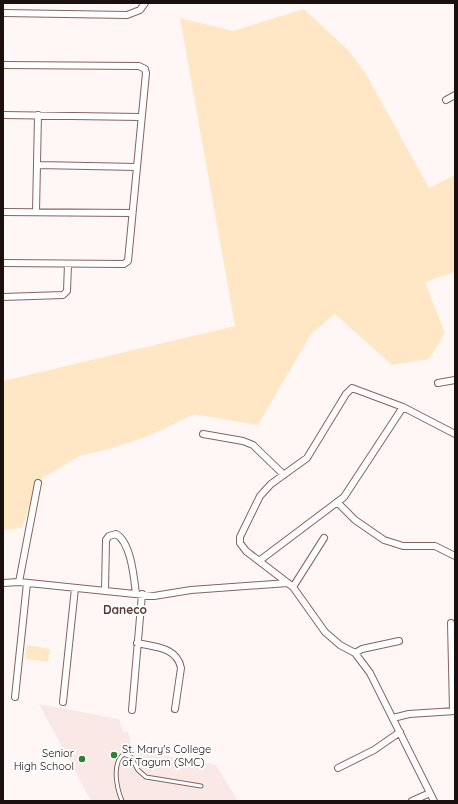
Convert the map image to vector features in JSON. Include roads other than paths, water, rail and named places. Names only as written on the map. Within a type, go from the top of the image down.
[{"type":"street","points":[[3,13],[127,15],[140,10],[145,3]]},
{"type":"street","points":[[3,65],[143,67],[146,73],[129,258],[126,264],[3,263]]},
{"type":"street","points":[[446,100],[455,95]]},
{"type":"street","points":[[3,114],[141,117]]},
{"type":"street","points":[[36,212],[38,115]]},
{"type":"street","points":[[38,165],[137,167]]},
{"type":"street","points":[[3,212],[132,213]]},
{"type":"street","points":[[3,297],[63,295],[67,290],[68,264]]},
{"type":"street","points":[[438,383],[455,380]]},
{"type":"street","points":[[434,801],[370,673],[355,653],[340,645],[325,632],[290,585],[242,546],[240,537],[260,496],[271,484],[307,458],[346,394],[352,388],[403,407],[455,434]]},
{"type":"street","points":[[259,561],[337,502],[350,490],[403,407]]},
{"type":"street","points":[[203,434],[242,441],[253,445],[284,475]]},
{"type":"street","points":[[19,582],[38,483]]},
{"type":"street","points":[[337,502],[356,520],[384,540],[403,546],[436,546],[455,556]]},
{"type":"street","points":[[105,591],[106,540],[109,536],[116,534],[123,542],[129,557],[139,594],[138,643],[132,710]]},
{"type":"street","points":[[290,585],[324,538]]},
{"type":"street","points":[[3,582],[19,582],[105,591],[165,595],[191,590],[290,585]]},
{"type":"street","points":[[15,697],[27,583]]},
{"type":"street","points":[[63,702],[75,588]]},
{"type":"street","points":[[392,718],[409,714],[454,711],[451,623]]},
{"type":"street","points":[[355,653],[362,649],[399,641]]},
{"type":"street","points":[[138,643],[171,651],[180,662],[181,668],[175,709]]},
{"type":"street","points":[[338,768],[374,750],[400,732]]},
{"type":"street","points":[[412,801],[430,793]]},
{"type":"lane","points":[[122,801],[117,789],[116,780],[118,762],[124,754],[131,757],[138,770],[146,777],[201,786]]},
{"type":"place","name":"St. Mary's College of Tagum (SMC)","points":[[114,755]]},
{"type":"place","name":"Senior High School","points":[[82,759]]},
{"type":"district","name":"Daneco","points":[[125,609]]}]
